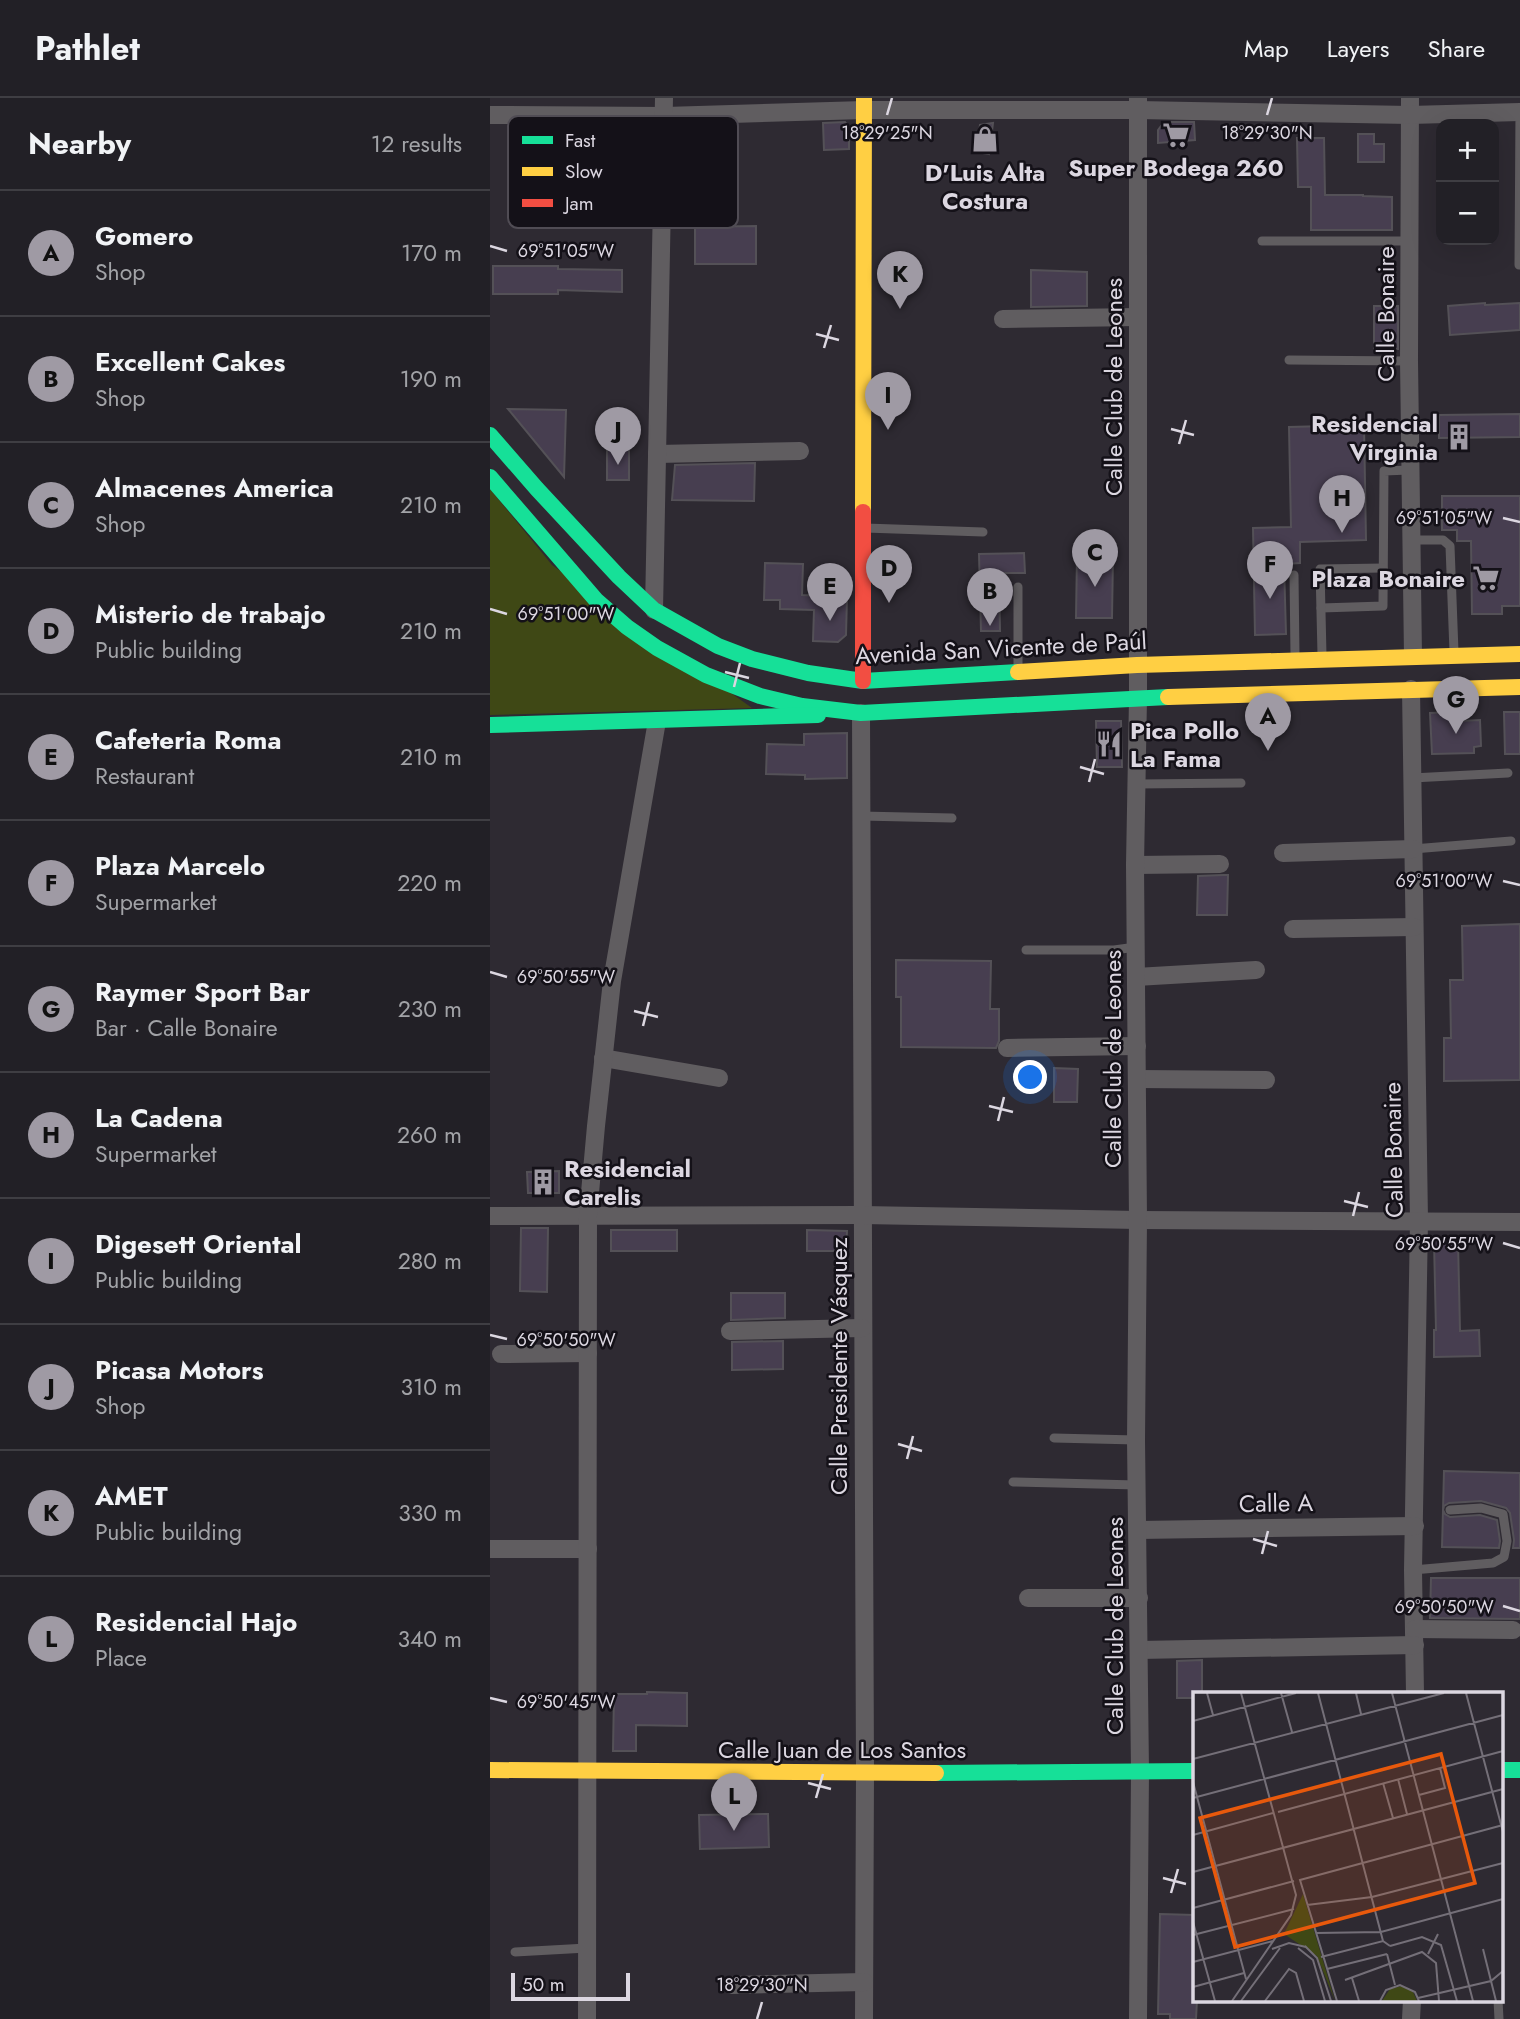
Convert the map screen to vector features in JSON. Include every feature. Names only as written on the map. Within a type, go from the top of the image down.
[{"type":"main road","points":[[863,681],[864,104]]},
{"type":"main road","name":"Avenida San Vicente de Paúl","points":[[490,435],[619,577],[654,610],[718,646],[752,659],[808,673],[863,681],[1138,664],[1520,654]]},
{"type":"main road","points":[[491,479],[596,600],[657,648],[706,675],[760,696],[802,706],[861,713]]},
{"type":"main road","points":[[490,725],[861,713],[1138,698],[1520,687]]},
{"type":"main road","name":"Calle Juan de Los Santos","points":[[490,1770],[865,1773],[1193,1771]]},
{"type":"main road","points":[[1502,1770],[1520,1770]]},
{"type":"street","points":[[490,115],[664,107],[864,104],[1410,106],[1520,111]]},
{"type":"street","name":"Calle Club de Leones","points":[[1138,104],[1138,698],[1135,865],[1138,1220],[1136,1440],[1140,1771],[1138,2019]]},
{"type":"street","name":"Calle Bonaire","points":[[1410,106],[1409,470],[1413,656]]},
{"type":"street","points":[[654,610],[662,228]]},
{"type":"street","points":[[1003,319],[1138,317]]},
{"type":"street","points":[[657,454],[800,452]]},
{"type":"street","name":"Calle Bonaire","points":[[1411,689],[1419,1221],[1413,1570],[1415,1692]]},
{"type":"street","name":"Calle Presidente Vásquez","points":[[861,713],[864,2019]]},
{"type":"street","points":[[587,2019],[588,1215],[612,981],[657,721]]},
{"type":"street","points":[[1283,853],[1413,849]]},
{"type":"street","points":[[1135,865],[1220,864]]},
{"type":"street","points":[[1293,929],[1414,927]]},
{"type":"street","points":[[1136,977],[1256,970]]},
{"type":"street","points":[[1007,1048],[1137,1046]]},
{"type":"street","points":[[603,1058],[719,1078]]},
{"type":"street","points":[[1137,1079],[1266,1080]]},
{"type":"street","points":[[490,1216],[862,1215],[1520,1222]]},
{"type":"street","points":[[730,1331],[862,1328]]},
{"type":"street","points":[[501,1354],[588,1353]]},
{"type":"street","name":"Calle A","points":[[1138,1530],[1415,1526]]},
{"type":"street","points":[[490,1549],[588,1549]]},
{"type":"street","points":[[1028,1598],[1139,1598]]},
{"type":"street","points":[[1139,1650],[1513,1630]]},
{"type":"street","points":[[731,1985],[864,1982]]},
{"type":"lane","points":[[1519,265],[1520,111]]},
{"type":"lane","points":[[1262,242],[1409,241]]},
{"type":"lane","points":[[1289,360],[1409,361]]},
{"type":"lane","points":[[1321,608],[1383,606],[1384,471],[1409,470]]},
{"type":"lane","points":[[863,528],[983,532]]},
{"type":"lane","points":[[1411,540],[1443,540],[1450,546],[1454,655]]},
{"type":"lane","points":[[1322,660],[1320,569],[1383,568]]},
{"type":"lane","points":[[1294,576],[1295,661]]},
{"type":"lane","points":[[1018,587],[1018,672]]},
{"type":"lane","points":[[1412,778],[1508,773]]},
{"type":"lane","points":[[1137,784],[1241,783]]},
{"type":"lane","points":[[861,816],[952,818]]},
{"type":"lane","points":[[1413,849],[1511,841]]},
{"type":"lane","points":[[1026,950],[1114,950],[1136,947]]},
{"type":"lane","points":[[1054,1438],[1136,1440]]},
{"type":"lane","points":[[1013,1482],[1138,1485]]},
{"type":"lane","points":[[1413,1570],[1493,1563],[1504,1558],[1507,1541],[1503,1514],[1481,1508],[1450,1510]]},
{"type":"lane","points":[[515,1952],[587,1948]]},
{"type":"green space","points":[[490,489],[552,565],[752,708],[490,715]]},
{"type":"building","points":[[845,122],[849,127],[849,149],[824,150],[823,123]]},
{"type":"building","name":"Super Bodega 260","points":[[1164,122],[1194,122],[1195,140],[1158,143],[1158,130]]},
{"type":"building","name":"D'Luis Alta Costura","points":[[993,123],[989,154],[976,152],[980,125]]},
{"type":"building","points":[[1358,134],[1374,134],[1374,144],[1384,144],[1384,162],[1358,162]]},
{"type":"building","points":[[1297,138],[1324,138],[1325,195],[1392,197],[1392,230],[1311,230],[1311,187],[1298,187]]},
{"type":"building","points":[[756,226],[756,264],[695,264],[695,228]]},
{"type":"building","points":[[493,266],[622,270],[622,292],[558,290],[558,294],[493,294]]},
{"type":"building","points":[[1031,270],[1087,272],[1087,306],[1031,307]]},
{"type":"building","points":[[1520,303],[1520,330],[1450,335],[1448,306]]},
{"type":"building","points":[[1374,306],[1398,306],[1398,349],[1374,349]]},
{"type":"building","points":[[508,409],[566,410],[564,477]]},
{"type":"building","name":"Residencial Virginia","points":[[1520,414],[1520,437],[1439,438],[1439,415]]},
{"type":"building","points":[[1364,425],[1366,540],[1300,542],[1300,563],[1284,564],[1286,634],[1255,635],[1253,528],[1291,527],[1289,427]]},
{"type":"building","points":[[607,450],[629,450],[629,480],[607,480]]},
{"type":"building","points":[[755,463],[754,501],[672,500],[675,465]]},
{"type":"building","name":"Plaza Bonaire","points":[[1442,496],[1520,496],[1520,606],[1502,606],[1502,614],[1472,614],[1471,541],[1457,541],[1457,530],[1442,530]]},
{"type":"building","points":[[1024,553],[1025,573],[999,573],[1000,631],[981,631],[979,554]]},
{"type":"building","points":[[1077,555],[1113,556],[1112,618],[1076,618]]},
{"type":"building","points":[[765,563],[803,564],[802,595],[847,597],[846,635],[838,642],[813,641],[814,610],[780,609],[780,600],[764,600]]},
{"type":"building","points":[[1459,712],[1460,721],[1480,720],[1481,746],[1474,747],[1474,753],[1432,754],[1430,713]]},
{"type":"building","points":[[1504,712],[1520,712],[1520,754],[1505,754]]},
{"type":"building","name":"Pica Pollo La Fama","points":[[1096,721],[1121,721],[1122,767],[1097,767]]},
{"type":"building","points":[[847,733],[847,778],[805,779],[805,775],[766,774],[767,744],[804,745],[804,734]]},
{"type":"building","points":[[1228,875],[1227,915],[1197,915],[1198,876]]},
{"type":"building","points":[[1520,924],[1520,1080],[1444,1081],[1444,1038],[1451,1038],[1450,980],[1463,980],[1462,926]]},
{"type":"building","points":[[896,960],[991,961],[990,1009],[999,1009],[999,1041],[996,1048],[901,1047],[901,997],[896,997]]},
{"type":"building","points":[[1054,1068],[1078,1069],[1077,1102],[1054,1102]]},
{"type":"building","name":"Residencial Carelis","points":[[559,1171],[559,1193],[528,1193],[527,1172]]},
{"type":"building","points":[[521,1228],[548,1228],[547,1292],[520,1291]]},
{"type":"building","points":[[611,1230],[677,1230],[677,1251],[611,1251]]},
{"type":"building","points":[[807,1230],[847,1231],[846,1251],[807,1251]]},
{"type":"building","points":[[1434,1241],[1458,1241],[1460,1331],[1479,1330],[1480,1356],[1434,1357]]},
{"type":"building","points":[[731,1293],[785,1293],[785,1318],[731,1320]]},
{"type":"building","points":[[783,1341],[783,1369],[732,1370],[732,1342]]},
{"type":"building","points":[[1444,1471],[1520,1473],[1520,1548],[1513,1548],[1510,1513],[1506,1508],[1481,1501],[1449,1503],[1443,1510]]},
{"type":"building","points":[[1443,1510],[1450,1517],[1480,1515],[1497,1520],[1499,1548],[1442,1547]]},
{"type":"building","points":[[1431,1578],[1520,1578],[1520,1619],[1430,1618]]},
{"type":"building","points":[[1202,1660],[1202,1692],[1193,1692],[1193,1698],[1177,1698],[1177,1661]]},
{"type":"building","points":[[687,1693],[687,1726],[636,1725],[636,1751],[613,1751],[614,1694]]},
{"type":"building","points":[[768,1814],[769,1847],[700,1849],[699,1815]]},
{"type":"building","points":[[1160,1914],[1193,1915],[1193,2002],[1197,2002],[1196,2019],[1170,2019],[1170,2014],[1158,2014]]},
{"type":"traffic: fast","points":[[490,435],[619,577],[654,610],[718,646],[752,659],[808,673],[863,681],[1018,672]]},
{"type":"traffic: fast","points":[[490,477],[596,600],[627,627],[657,648],[706,675],[760,696],[802,706],[861,713],[1168,697]]},
{"type":"traffic: fast","points":[[490,725],[818,715]]},
{"type":"traffic: fast","points":[[1502,1770],[1520,1770]]},
{"type":"traffic: fast","points":[[936,1773],[1193,1771]]},
{"type":"traffic: slow","points":[[863,512],[864,98]]},
{"type":"traffic: slow","points":[[1018,672],[1137,665],[1520,654]]},
{"type":"traffic: slow","points":[[1168,697],[1520,687]]},
{"type":"traffic: slow","points":[[490,1770],[936,1773]]},
{"type":"traffic: jam","points":[[863,512],[863,681]]},
{"type":"place","name":"Super Bodega 260","points":[[1176,135]]},
{"type":"place","name":"D'Luis Alta Costura","points":[[985,139]]},
{"type":"place","name":"AMET","points":[[900,309]]},
{"type":"place","name":"Digesett Oriental","points":[[888,430]]},
{"type":"place","name":"Residencial Virginia","points":[[1459,437]]},
{"type":"place","name":"Picasa Motors","points":[[618,465]]},
{"type":"place","name":"La Cadena","points":[[1342,533]]},
{"type":"place","name":"Plaza Bonaire","points":[[1486,578]]},
{"type":"place","name":"Almacenes America","points":[[1095,587]]},
{"type":"place","name":"Plaza Marcelo","points":[[1270,599]]},
{"type":"place","name":"Misterio de trabajo","points":[[889,603]]},
{"type":"place","name":"Cafeteria Roma","points":[[830,621]]},
{"type":"place","name":"Excellent Cakes","points":[[990,626]]},
{"type":"place","name":"Raymer Sport Bar","points":[[1456,734]]},
{"type":"place","name":"Pica Pollo La Fama","points":[[1109,744]]},
{"type":"place","name":"Gomero","points":[[1268,751]]},
{"type":"place","name":"Residencial Carelis","points":[[543,1182]]},
{"type":"place","name":"Residencial Hajo","points":[[734,1831]]}]
